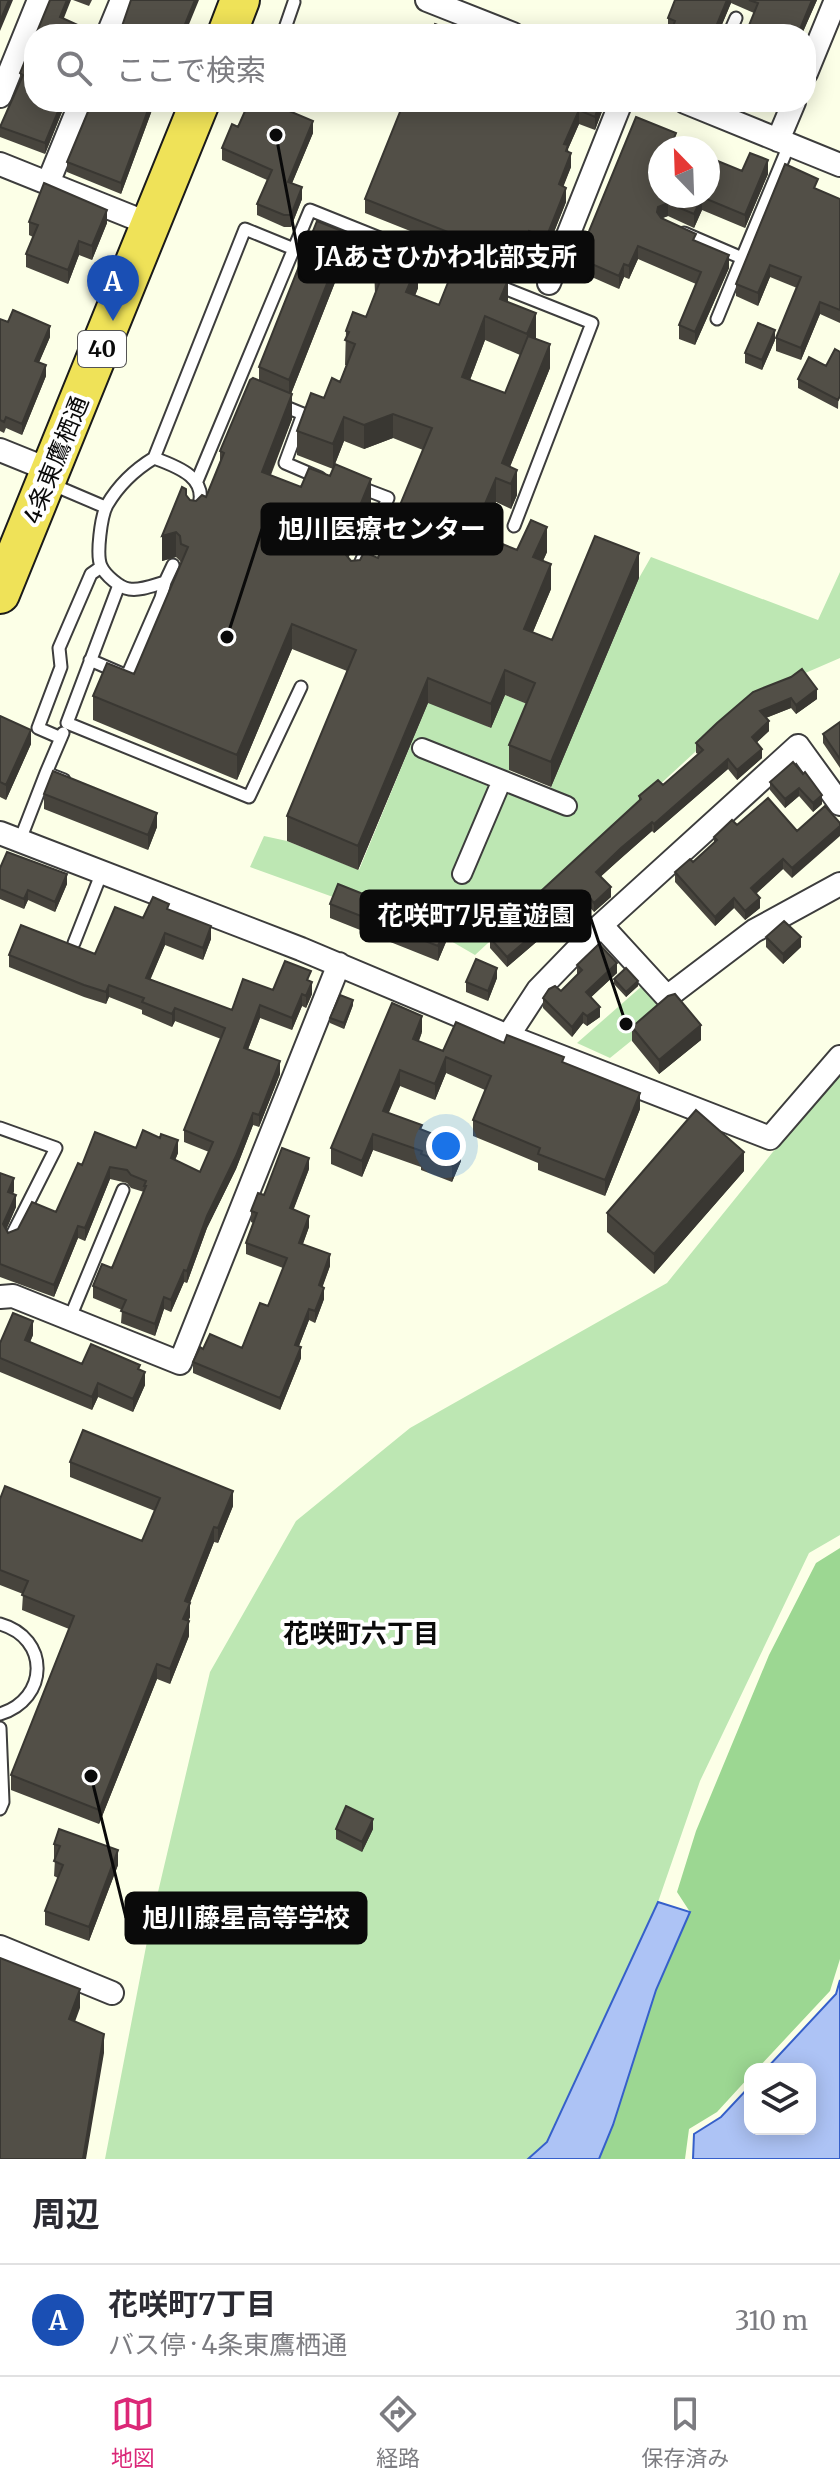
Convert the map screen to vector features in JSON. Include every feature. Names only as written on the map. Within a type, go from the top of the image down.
[{"type":"highway","name":"4条東鷹栖通","points":[[0,594],[196,112]]},
{"type":"street","points":[[29,24],[39,0]]},
{"type":"street","points":[[112,24],[122,0]]},
{"type":"street","points":[[427,0],[488,24]]},
{"type":"street","points":[[816,49],[836,0]]},
{"type":"street","points":[[0,96],[24,37]]},
{"type":"street","points":[[48,183],[77,112]]},
{"type":"street","points":[[549,283],[617,112]]},
{"type":"street","points":[[712,112],[840,165]]},
{"type":"street","points":[[784,143],[792,112]]},
{"type":"street","points":[[0,164],[152,225]]},
{"type":"street","points":[[0,450],[49,476]]},
{"type":"street","points":[[508,1036],[538,990],[601,925],[798,746],[840,804]]},
{"type":"street","points":[[422,748],[567,806]]},
{"type":"street","points":[[462,874],[502,780]]},
{"type":"street","points":[[10,836],[339,964],[508,1036],[770,1138],[840,1057]]},
{"type":"street","points":[[601,925],[667,997],[754,931],[840,884]]},
{"type":"street","points":[[0,1297],[13,1296],[180,1363],[339,964]]},
{"type":"street","points":[[0,1947],[112,1993]]},
{"type":"lane","points":[[286,24],[294,2]]},
{"type":"lane","points":[[733,24],[736,18]]},
{"type":"lane","points":[[717,319],[784,143]]},
{"type":"lane","points":[[194,517],[201,502],[197,481],[310,210],[473,275]]},
{"type":"lane","points":[[165,582],[144,589],[129,589],[119,585],[101,567],[99,548],[105,507],[137,468],[154,458],[245,229],[294,249]]},
{"type":"lane","points":[[678,230],[742,258]]},
{"type":"lane","points":[[488,281],[592,323],[514,526]]},
{"type":"lane","points":[[236,386],[250,391]]},
{"type":"lane","points":[[263,397],[303,414],[285,463],[326,481]]},
{"type":"lane","points":[[154,458],[183,468],[197,481]]},
{"type":"lane","points":[[49,476],[105,507]]},
{"type":"lane","points":[[352,484],[388,498],[354,578]]},
{"type":"lane","points":[[90,660],[127,676],[173,565]]},
{"type":"lane","points":[[61,738],[38,728],[61,667],[59,648],[91,574],[101,567]]},
{"type":"lane","points":[[10,836],[46,773],[119,585]]},
{"type":"lane","points":[[67,723],[249,797],[301,687]]},
{"type":"lane","points":[[46,773],[72,783]]},
{"type":"lane","points":[[74,943],[102,872]]},
{"type":"lane","points":[[0,1128],[56,1148],[11,1237]]},
{"type":"lane","points":[[69,1320],[123,1190]]},
{"type":"lane","points":[[0,1624],[20,1632],[28,1641],[37,1662],[34,1686],[28,1696],[20,1705],[0,1714]]},
{"type":"lane","points":[[0,1728],[3,1802],[0,1809]]},
{"type":"green space","points":[[651,557],[818,620],[840,572],[840,658],[759,693],[475,955],[444,937],[250,867],[264,836],[287,841],[359,870],[432,693],[490,728],[505,695],[535,707],[509,772],[550,789],[639,578]]},
{"type":"green space","points":[[650,979],[673,1007],[610,1058],[577,1043]]},
{"type":"green space","points":[[840,1074],[840,1535],[809,1553],[700,1781],[658,1902],[547,2142],[528,2159],[105,2159],[150,1926],[210,1672],[296,1521],[410,1428],[667,1283]]},
{"type":"green space","points":[[840,1548],[840,1959],[830,1991],[763,2063],[744,2063],[744,2083],[717,2112],[689,2129],[685,2159],[599,2159],[656,1990],[690,1912],[677,1892],[696,1831],[769,1655],[816,1563]]},
{"type":"water","points":[[658,1902],[690,1912],[656,1990],[599,2159],[528,2159],[547,2142]]},
{"type":"water","points":[[840,1980],[840,2159],[693,2159],[694,2134],[721,2117],[744,2092],[744,2135],[816,2135],[816,2063],[772,2063],[836,1994]]},
{"type":"building","points":[[0,0],[9,0],[0,21]]},
{"type":"building","points":[[50,0],[67,0],[60,17],[76,24],[40,24]]},
{"type":"building","points":[[131,0],[195,0],[185,24],[123,24]]},
{"type":"building","points":[[675,0],[727,0],[717,24],[674,24],[675,21],[668,18]]},
{"type":"building","points":[[749,0],[812,0],[802,24],[750,24],[758,3]]},
{"type":"building","points":[[24,63],[24,112],[58,112],[45,143],[0,127],[23,75],[20,73]]},
{"type":"building","points":[[88,112],[147,112],[121,183],[67,162]]},
{"type":"building","points":[[245,112],[292,112],[313,121],[288,182],[302,187],[291,215],[257,204],[272,170],[222,148],[232,124],[238,127]]},
{"type":"building","points":[[400,112],[578,112],[564,144],[568,145],[566,151],[571,153],[559,184],[566,188],[546,238],[529,231],[526,239],[522,238],[513,258],[365,199]]},
{"type":"building","points":[[636,117],[676,133],[675,136],[648,136],[648,208],[658,208],[661,218],[696,234],[693,240],[729,255],[695,332],[679,325],[701,272],[638,246],[629,266],[624,264],[619,276],[578,258]]},
{"type":"building","points":[[750,153],[768,160],[745,215],[720,205],[720,162],[742,171]]},
{"type":"building","points":[[785,164],[818,179],[814,188],[840,199],[840,310],[820,302],[801,348],[776,338],[801,277],[770,265],[758,293],[736,284]]},
{"type":"building","points":[[44,183],[107,210],[92,246],[79,241],[68,270],[26,254],[38,225],[29,222]]},
{"type":"building","points":[[680,208],[697,208],[694,214]]},
{"type":"building","points":[[317,221],[347,233],[289,380],[259,367]]},
{"type":"building","points":[[382,250],[418,264],[406,292],[439,305],[457,260],[508,280],[500,299],[536,313],[527,334],[485,316],[462,377],[505,393],[528,336],[550,344],[502,463],[517,470],[511,484],[496,478],[473,532],[517,550],[531,520],[547,527],[533,557],[551,564],[524,629],[552,640],[595,536],[639,553],[551,762],[509,745],[535,683],[505,670],[491,704],[428,678],[358,846],[287,816],[356,650],[292,624],[237,755],[93,696],[107,663],[134,674],[188,547],[181,544],[176,532],[162,536],[182,487],[190,500],[196,501],[202,495],[206,497],[224,453],[220,451],[253,378],[292,394],[262,472],[301,487],[309,468],[330,476],[335,464],[371,479],[344,544],[348,546],[346,555],[351,561],[360,560],[364,552],[378,558],[432,428],[393,414],[364,425],[344,417],[333,444],[297,431],[311,393],[324,398],[332,378],[340,382],[355,344],[345,340],[349,332],[346,331],[353,312],[366,317],[384,271],[374,268]]},
{"type":"building","points":[[13,310],[50,326],[35,361],[46,365],[22,424],[6,417],[4,422],[0,420],[0,319],[8,322]]},
{"type":"building","points":[[758,323],[775,330],[762,360],[745,353]]},
{"type":"building","points":[[835,349],[840,352],[838,400],[798,379],[809,357],[826,366]]},
{"type":"building","points":[[802,669],[817,689],[796,705],[791,698],[760,711],[769,721],[752,737],[762,749],[737,770],[728,759],[596,872],[611,887],[594,903],[584,891],[553,914],[555,916],[507,957],[490,938],[641,799],[639,796],[658,780],[663,785],[703,750],[696,743],[717,723],[753,692],[791,677]]},
{"type":"building","points":[[0,716],[31,730],[6,785],[0,782]]},
{"type":"building","points":[[840,722],[840,759],[823,734]]},
{"type":"building","points":[[793,762],[803,774],[805,772],[822,795],[813,803],[799,788],[785,799],[770,782]]},
{"type":"building","points":[[53,771],[157,813],[148,835],[44,794]]},
{"type":"building","points":[[768,798],[797,831],[825,806],[840,826],[792,868],[783,859],[751,888],[760,898],[745,911],[734,898],[715,917],[675,872],[690,859],[693,862],[717,840],[714,837],[732,820],[737,825]]},
{"type":"building","points":[[7,852],[67,874],[55,902],[28,890],[24,899],[0,889],[0,868]]},
{"type":"building","points":[[338,884],[446,927],[438,946],[330,904]]},
{"type":"building","points":[[153,897],[169,904],[167,909],[211,926],[203,948],[165,933],[146,978],[232,1010],[243,979],[273,990],[285,961],[311,971],[307,980],[312,982],[306,996],[302,994],[292,1018],[260,1005],[244,1048],[280,1061],[259,1115],[253,1113],[207,1216],[187,1271],[184,1270],[171,1300],[164,1297],[155,1324],[121,1311],[126,1300],[93,1286],[102,1264],[112,1268],[146,1186],[146,1181],[127,1170],[110,1167],[85,1228],[78,1226],[54,1285],[0,1264],[0,1173],[14,1178],[8,1192],[16,1195],[3,1224],[8,1233],[18,1229],[32,1202],[56,1212],[78,1163],[82,1165],[95,1132],[136,1148],[143,1130],[160,1138],[161,1134],[178,1140],[171,1158],[200,1172],[213,1142],[184,1130],[225,1028],[175,1008],[172,1014],[142,1002],[144,998],[109,985],[106,992],[84,985],[9,955],[21,925],[95,954],[115,907],[143,918]]},
{"type":"building","points":[[784,921],[801,937],[783,954],[766,937]]},
{"type":"building","points":[[599,944],[617,963],[586,992],[600,1007],[587,1016],[583,1013],[572,1027],[543,998],[555,986],[561,991],[582,970],[577,965]]},
{"type":"building","points":[[476,959],[497,968],[488,991],[466,982]]},
{"type":"building","points":[[626,968],[638,981],[626,992],[614,979]]},
{"type":"building","points":[[675,994],[701,1025],[659,1060],[632,1027],[668,996]]},
{"type":"building","points":[[340,995],[353,1000],[344,1023],[330,1018]]},
{"type":"building","points":[[392,1003],[422,1016],[413,1039],[443,1051],[456,1022],[504,1043],[507,1035],[564,1057],[562,1062],[640,1093],[605,1180],[538,1154],[540,1148],[473,1120],[491,1076],[446,1057],[435,1084],[400,1070],[383,1111],[422,1125],[420,1129],[461,1145],[452,1166],[421,1154],[422,1151],[373,1134],[362,1161],[331,1148]]},
{"type":"building","points":[[696,1110],[744,1152],[654,1254],[607,1213]]},
{"type":"building","points":[[282,1148],[309,1158],[290,1208],[309,1216],[299,1243],[330,1254],[319,1285],[324,1288],[315,1311],[309,1309],[295,1345],[301,1347],[280,1398],[193,1362],[210,1334],[242,1348],[260,1303],[268,1306],[287,1258],[246,1243],[257,1213],[251,1211],[258,1193],[264,1195]]},
{"type":"building","points":[[13,1313],[33,1321],[25,1340],[82,1364],[91,1344],[140,1365],[138,1369],[145,1372],[133,1399],[98,1383],[92,1397],[0,1358],[0,1343]]},
{"type":"building","points":[[83,1430],[233,1491],[218,1528],[214,1527],[185,1601],[190,1603],[183,1619],[189,1621],[170,1669],[157,1664],[99,1810],[11,1775],[74,1616],[22,1595],[28,1581],[0,1570],[0,1499],[5,1486],[142,1541],[160,1498],[70,1462]]},
{"type":"building","points":[[346,1806],[373,1819],[362,1842],[336,1829]]},
{"type":"building","points":[[59,1829],[118,1850],[89,1927],[45,1911],[63,1865],[54,1861],[60,1846],[54,1844]]},
{"type":"building","points":[[0,1958],[80,1989],[69,2019],[104,2034],[83,2159],[0,2159]]},
{"type":"place","name":"JAあさひかわ北部支所","points":[[276,135]]},
{"type":"place","name":"花咲町7丁目","points":[[113,321]]},
{"type":"place","name":"旭川医療センター","points":[[227,637]]},
{"type":"place","name":"花咲町7児童遊園","points":[[626,1024]]},
{"type":"place","name":"旭川藤星高等学校","points":[[91,1776]]},
{"type":"district","name":"花咲町六丁目","points":[[361,1634]]}]
